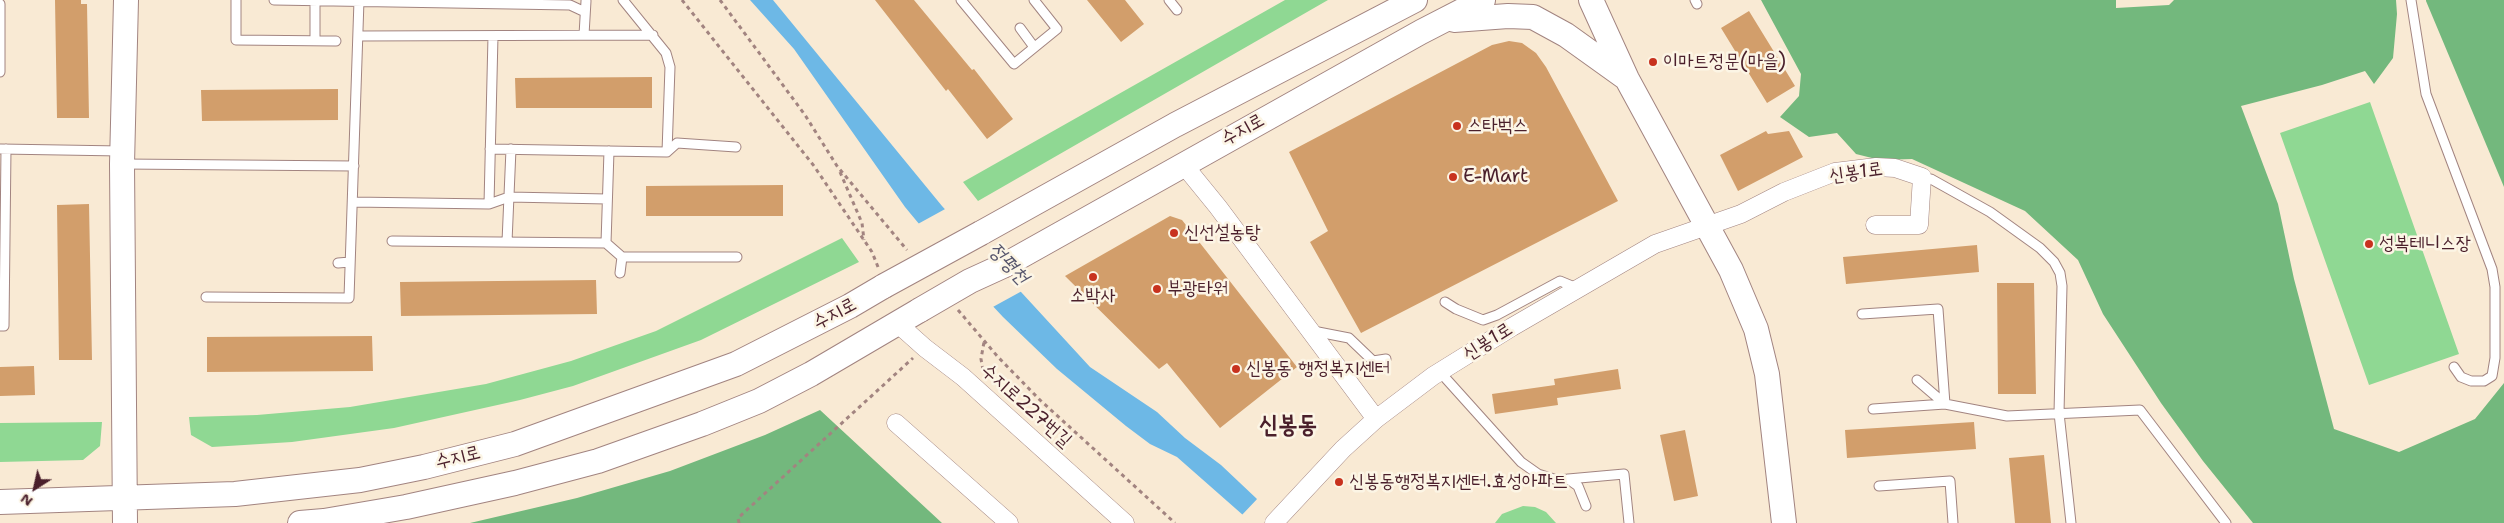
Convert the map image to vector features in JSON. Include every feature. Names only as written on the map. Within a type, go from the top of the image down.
[{"type":"main road","points":[[125,523],[123,158],[126,0]]},
{"type":"main road","name":"수지로","points":[[0,502],[124,496],[235,494],[360,480],[424,467],[515,444],[736,364],[841,311],[1175,125],[1415,0]]},
{"type":"main road","name":"수지로","points":[[300,523],[324,522],[406,507],[515,483],[598,461],[702,424],[759,401],[811,374],[970,281],[1005,265],[1182,164],[1483,0]]},
{"type":"main road","points":[[1591,0],[1627,79],[1707,224],[1747,305],[1760,344],[1767,374],[1784,523]]},
{"type":"main road","points":[[1603,24],[1606,0]]},
{"type":"main road","points":[[1442,21],[1508,16],[1533,17],[1566,35],[1627,79]]},
{"type":"street","points":[[1182,164],[1218,207],[1376,419]]},
{"type":"street","name":"신봉1로","points":[[1274,523],[1296,498],[1376,419],[1440,372],[1577,288],[1655,244],[1707,224],[1741,214],[1784,192],[1835,172],[1876,167],[1895,168],[1922,177],[1919,225],[1875,225]]},
{"type":"street","name":"수지로227번길","points":[[897,323],[924,348],[962,377],[1124,523]]},
{"type":"street","points":[[896,423],[1009,523]]},
{"type":"lane","points":[[236,0],[236,40],[336,41]]},
{"type":"lane","points":[[274,0],[570,5],[585,12]]},
{"type":"lane","points":[[623,0],[666,53],[670,67],[666,152]]},
{"type":"lane","points":[[961,0],[1014,64],[1057,29],[1034,0]]},
{"type":"lane","points":[[1169,0],[1177,10]]},
{"type":"lane","points":[[2412,0],[2426,94],[2492,269],[2495,287],[2495,358],[2492,376],[2484,381],[2471,382],[2461,377],[2454,366]]},
{"type":"lane","points":[[315,1],[315,41]]},
{"type":"lane","points":[[206,297],[349,298],[359,1]]},
{"type":"lane","points":[[584,35],[586,1]]},
{"type":"lane","points":[[0,4],[0,72]]},
{"type":"lane","points":[[1020,28],[1034,47]]},
{"type":"lane","points":[[358,36],[653,35]]},
{"type":"lane","points":[[489,204],[493,36]]},
{"type":"lane","points":[[490,149],[666,152],[677,143],[736,147]]},
{"type":"lane","points":[[0,326],[4,326],[2,280],[3,149],[123,158],[354,166]]},
{"type":"lane","points":[[507,242],[511,149]]},
{"type":"lane","points":[[606,242],[609,150]]},
{"type":"lane","points":[[1931,180],[1990,212],[2046,253],[2058,268],[2062,286],[2059,413],[2071,523]]},
{"type":"lane","points":[[353,202],[489,204],[509,197],[607,200]]},
{"type":"lane","points":[[392,241],[606,242],[622,257],[737,257]]},
{"type":"lane","points":[[620,273],[622,257]]},
{"type":"lane","points":[[338,263],[350,262]]},
{"type":"lane","points":[[1446,302],[1456,309],[1483,320],[1497,315],[1560,281],[1577,288]]},
{"type":"lane","points":[[1862,314],[1938,309],[1945,404]]},
{"type":"lane","points":[[1309,330],[1329,336],[1349,338],[1374,360],[1386,359]]},
{"type":"lane","points":[[1440,372],[1520,462],[1547,478],[1568,479],[1624,474],[1629,523]]},
{"type":"lane","points":[[1917,380],[1945,404]]},
{"type":"lane","points":[[1872,409],[1945,404],[2006,416],[2140,410],[2226,523]]},
{"type":"lane","points":[[1568,479],[1578,486],[1586,506]]},
{"type":"lane","points":[[1879,486],[1950,481],[1953,523]]},
{"type":"path","points":[[682,0],[814,166],[872,252],[884,286]]},
{"type":"path","points":[[837,166],[862,223],[864,241]]},
{"type":"path","points":[[739,523],[738,518],[924,348]]},
{"type":"green space","points":[[1285,0],[1328,0],[978,201],[963,182]]},
{"type":"green space","points":[[1761,0],[2116,0],[2116,8],[2169,5],[2174,0],[2396,0],[2397,14],[2393,58],[2374,84],[2365,71],[2322,85],[2241,106],[2278,204],[2294,279],[2334,429],[2399,452],[2475,419],[2504,383],[2504,523],[2253,523],[2203,461],[2161,403],[2103,314],[2078,260],[2025,211],[1912,159],[1880,160],[1856,154],[1837,133],[1809,137],[1780,117],[1799,96],[1801,74]]},
{"type":"green space","points":[[2504,0],[2504,187],[2426,1]]},
{"type":"green space","name":"성복테니스장","points":[[2370,102],[2459,354],[2369,385],[2280,133]]},
{"type":"green space","points":[[842,238],[859,262],[701,340],[573,386],[520,400],[394,428],[292,442],[212,447],[191,435],[189,417],[257,415],[350,407],[486,384],[571,361],[656,331]]},
{"type":"green space","points":[[820,410],[942,523],[470,523],[577,498],[670,471],[765,435]]},
{"type":"green space","points":[[102,422],[100,446],[83,460],[0,462],[0,423]]},
{"type":"green space","points":[[1523,506],[1535,507],[1546,512],[1556,523],[1495,523],[1502,514]]},
{"type":"water","name":"정평천","points":[[750,0],[773,0],[942,206],[1090,367],[1157,412],[1185,438],[1221,465],[1257,499],[1252,523],[1177,457],[1150,444],[1057,369],[1003,317],[944,254],[905,207],[794,49]]},
{"type":"pier","points":[[947,208],[1022,291],[991,308],[916,225]]},
{"type":"pier","points":[[1259,497],[1284,523],[1248,523],[1241,516]]},
{"type":"building","points":[[55,0],[81,0],[81,4],[87,4],[89,118],[57,118]]},
{"type":"building","points":[[875,0],[914,0],[972,70],[974,69],[1013,119],[987,139],[948,89],[946,91]]},
{"type":"building","points":[[1087,0],[1125,0],[1144,24],[1121,42]]},
{"type":"building","points":[[1749,11],[1795,86],[1767,103],[1721,28]]},
{"type":"building","name":"E-Mart","points":[[1509,41],[1522,43],[1536,53],[1546,67],[1618,201],[1361,333],[1310,242],[1328,231],[1289,152],[1492,45]]},
{"type":"building","points":[[652,77],[652,108],[516,108],[515,78]]},
{"type":"building","points":[[338,89],[338,120],[202,121],[201,90]]},
{"type":"building","points":[[1766,131],[1768,134],[1789,131],[1803,157],[1738,191],[1720,155]]},
{"type":"building","points":[[783,185],[783,216],[646,216],[646,186]]},
{"type":"building","points":[[89,204],[92,360],[59,360],[57,205]]},
{"type":"building","name":"부광타워","points":[[1170,216],[1182,220],[1297,367],[1220,428],[1167,363],[1159,369],[1065,276]]},
{"type":"building","points":[[1977,245],[1979,272],[1846,284],[1843,257]]},
{"type":"building","points":[[596,280],[597,314],[401,316],[400,282]]},
{"type":"building","points":[[1997,283],[2034,283],[2036,394],[1998,394]]},
{"type":"building","points":[[372,336],[373,371],[207,372],[207,337]]},
{"type":"building","points":[[34,366],[35,395],[0,396],[0,367]]},
{"type":"building","points":[[1618,369],[1621,389],[1557,398],[1558,405],[1495,414],[1492,394],[1555,385],[1554,379]]},
{"type":"building","points":[[1974,422],[1976,449],[1847,458],[1845,430]]},
{"type":"building","points":[[1685,430],[1698,496],[1674,501],[1660,435]]},
{"type":"building","points":[[2044,455],[2051,523],[2015,523],[2009,458]]},
{"type":"place","name":"이마트정문(마을)","points":[[1653,62]]},
{"type":"place","name":"스타벅스","points":[[1457,126]]},
{"type":"place","name":"E-Mart","points":[[1453,177]]},
{"type":"place","name":"신선설농탕","points":[[1174,233]]},
{"type":"place","name":"성복테니스장","points":[[2369,244]]},
{"type":"place","name":"소박사","points":[[1093,277]]},
{"type":"place","name":"부광타워","points":[[1157,289]]},
{"type":"place","name":"신봉동 행정복지센터","points":[[1236,369]]},
{"type":"place","name":"신봉동행정복지센터.효성아파트","points":[[1339,482]]},
{"type":"district","name":"신봉동","points":[[1288,426]]}]
